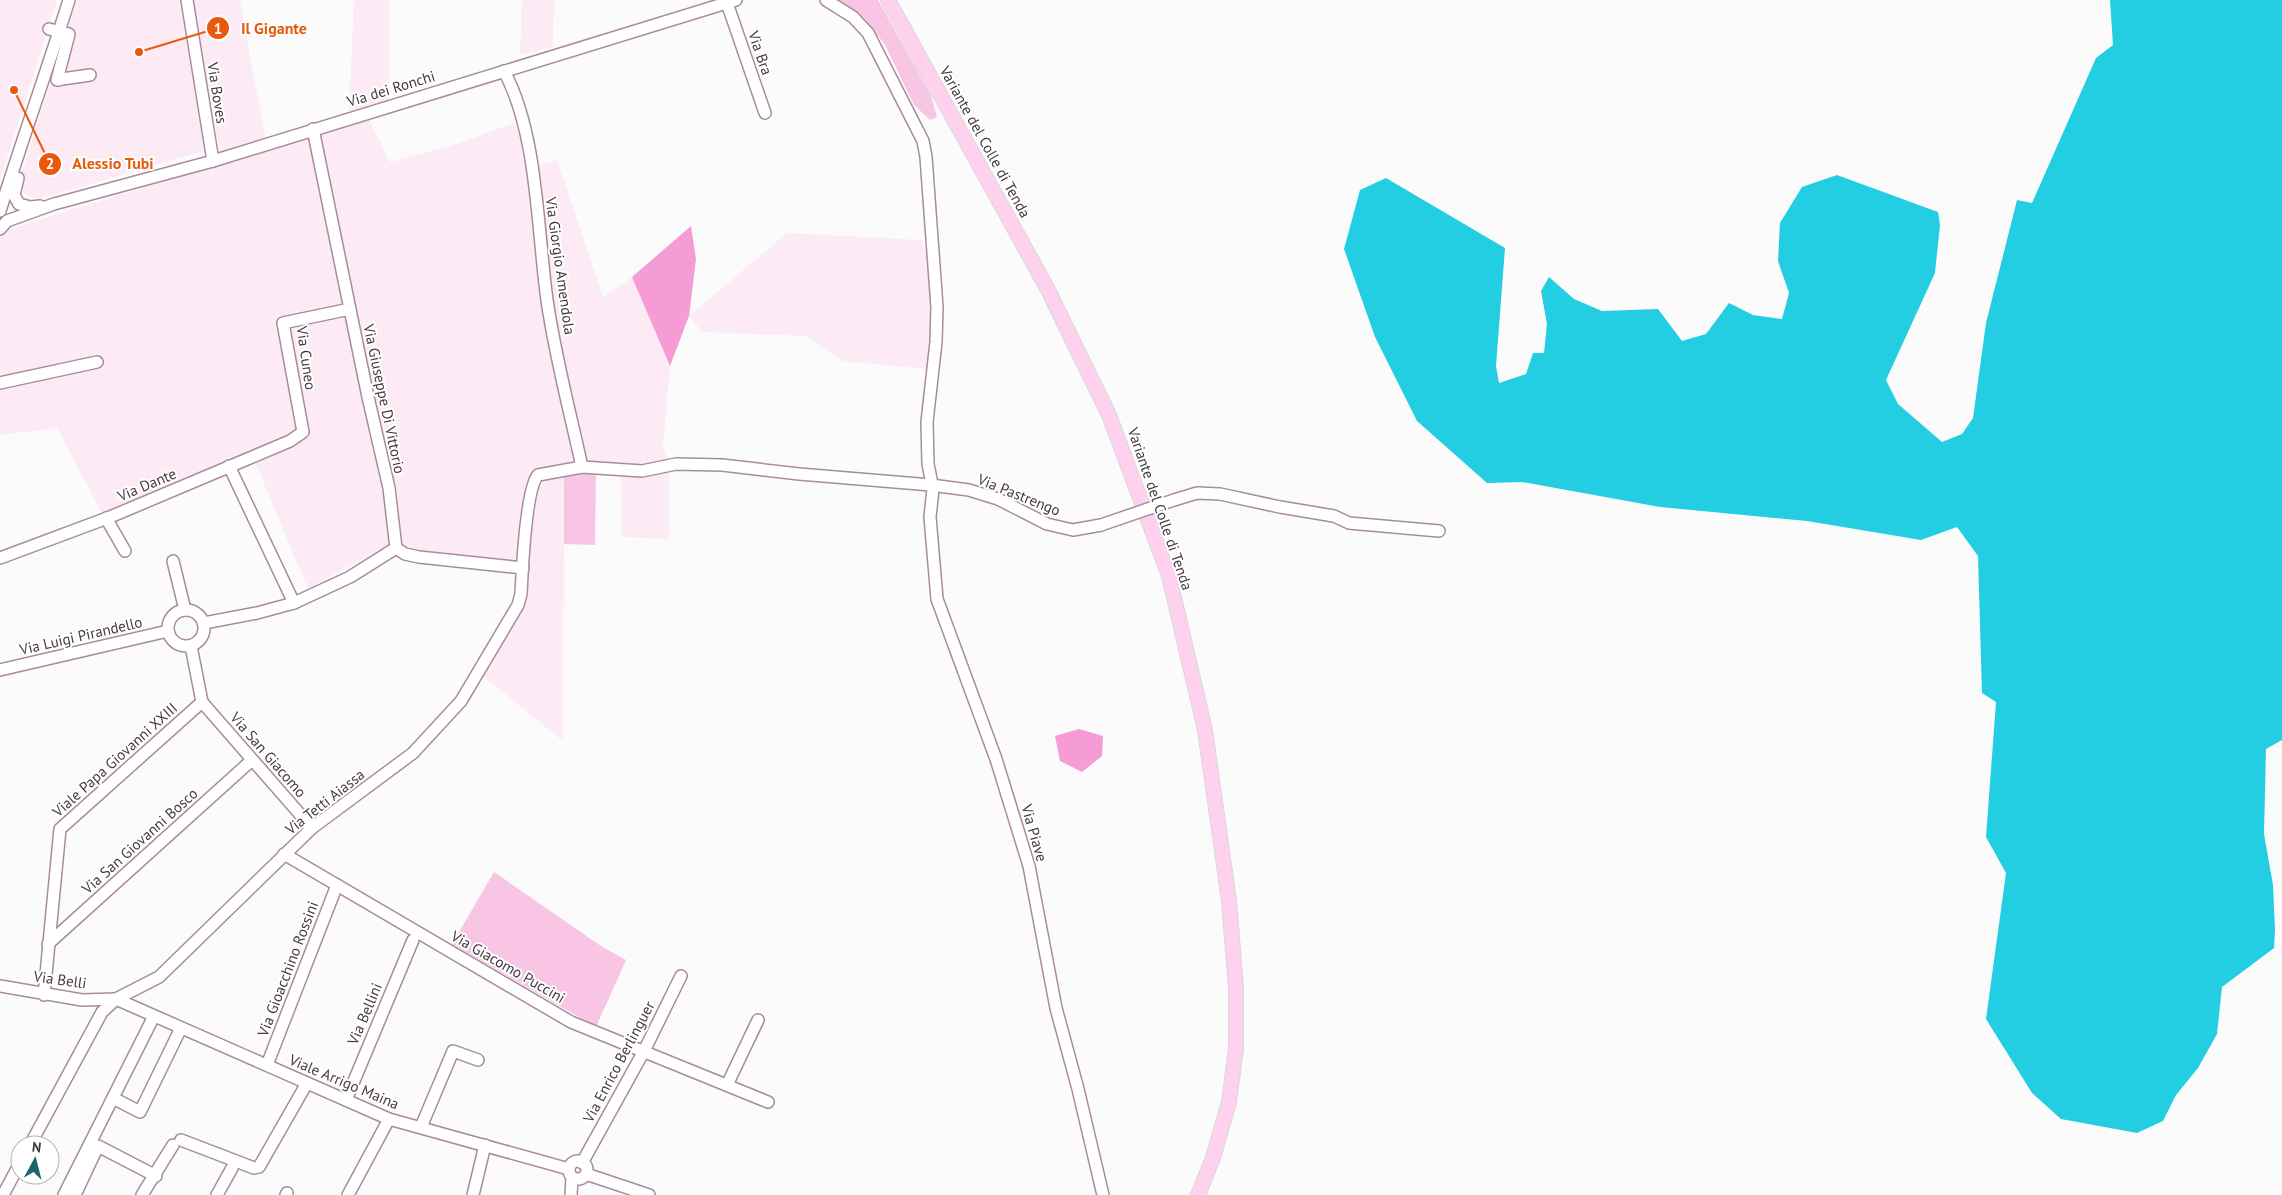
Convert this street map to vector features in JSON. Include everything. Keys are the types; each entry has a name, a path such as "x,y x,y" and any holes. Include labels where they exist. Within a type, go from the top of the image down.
{"main road":[{"name":"Variante del Colle di Tenda","path":"888,0 1046,288 1109,415 1169,576 1204,730 1229,901 1236,988 1236,1048 1229,1102 1213,1158 1198,1195"}],"street":[{"path":"0,211 54,30 69,0"},
{"name":"Via Boves","path":"187,0 212,161"},
{"name":"Via Piave","path":"826,0 853,17 868,33 923,141 926,157 937,307 936,342 927,422 928,464 933,489 930,517 937,599 996,759 1029,866 1056,1008 1103,1195"},
{"name":"Via dei Ronchi","path":"0,229 7,221 54,204 212,161 732,1"},
{"name":"Via Bra","path":"732,1 765,113"},
{"path":"54,30 68,34 57,80 90,75"},
{"name":"Via Giorgio Amendola","path":"504,71 516,93 526,132 548,302 582,467"},
{"name":"Via Giuseppe Di Vittorio","path":"313,129 391,497 396,548"},
{"name":"Via dei Ronchi","path":"23,134 24,156 14,189 16,199 19,204 30,207 54,204"},
{"name":"Via Cuneo","path":"303,432 284,322 350,309"},
{"path":"0,383 97,362"},
{"name":"Via Dante","path":"0,558 106,518 290,441 303,432"},
{"name":"Via Pastrengo","path":"582,467 642,471 676,464 722,465 808,475 931,485 986,494 1047,524 1073,530 1101,525 1197,493 1220,494 1280,508 1334,516 1349,523 1438,531"},
{"path":"229,466 294,603"},
{"name":"Via Tetti Aiassa","path":"35,1135 102,1012 116,999 159,977 312,828 413,753 461,701 518,605 521,594 522,568 534,479 546,473 582,467"},
{"path":"106,518 125,551"},
{"path":"204,623 263,612 294,603 350,577 396,548 405,554 419,557 522,568"},
{"path":"173,561 185,610"},
{"path":"185,610 197,613 204,623 205,629 201,640 191,646 179,646 170,637 168,632 170,620 174,615 185,610"},
{"name":"Via Luigi Pirandello","path":"0,670 168,632"},
{"path":"191,646 202,702"},
{"name":"Via San Giacomo","path":"202,702 312,828"},
{"name":"Viale Papa Giovanni XXIII","path":"44,994 60,828 202,702"},
{"name":"Via San Giovanni Bosco","path":"48,944 252,760"},
{"name":"Via Giacomo Puccini","path":"284,854 571,1022 768,1102"},
{"name":"Via Gioacchino Rossini","path":"267,1065 337,885"},
{"name":"Via Bellini","path":"346,1100 413,940"},
{"name":"Via Enrico Berlinguer","path":"582,1162 644,1051 681,976"},
{"name":"Via Belli","path":"0,986 82,1000 116,999"},
{"name":"Viale Arrigo Maina","path":"116,999 389,1119 484,1145 570,1173"},
{"path":"64,1195 154,1016"},
{"path":"726,1085 758,1020"},
{"path":"113,1098 140,1112 181,1028"},
{"path":"421,1127 453,1051 478,1060"},
{"path":"142,1195 177,1142 254,1168 259,1167 307,1083"},
{"path":"348,1195 389,1119"},
{"path":"473,1195 484,1145"},
{"path":"75,1195 98,1146 155,1176"},
{"path":"570,1173 581,1179 586,1174 587,1169 582,1162 574,1162 570,1173 571,1195"},
{"path":"217,1195 232,1168"},
{"path":"586,1174 649,1195"},
{"path":"3,1195 10,1182"}],"shaded area":[{"path":"0,0 57,0 0,180"},
{"path":"77,0 180,0 204,151 39,199 26,195 19,181"},
{"path":"193,0 240,0 265,138 220,152"},
{"path":"354,0 389,0 389,101 349,112"},
{"path":"522,0 554,0 553,47 520,55"},
{"path":"836,0 878,0 931,95 937,117 930,120 914,105 885,45 866,20"},
{"path":"369,119 390,162 448,147 517,122 529,168 557,160 603,297 632,277 670,366 663,448 669,463 669,539 622,537 621,475 596,472 564,474 563,741 482,675 522,610 525,570 378,550 308,589 255,462 102,513 57,428 0,435 0,233"},
{"path":"691,226 696,259 689,316 670,366 632,277"},
{"path":"787,233 921,240 931,264 935,324 927,369 843,361 806,336 702,332 689,316"},
{"path":"596,472 595,545 564,544 564,474"},
{"path":"1079,729 1103,736 1102,756 1082,772 1060,761 1055,736"},
{"path":"494,872 601,946 626,960 596,1027 452,944"}],"water":[{"path":"2110,0 2282,0 2282,740 2266,749 2264,834 2273,885 2274,948 2222,987 2217,1034 2198,1068 2176,1095 2163,1121 2137,1133 2061,1119 2032,1093 1986,1019 2006,873 1986,837 1996,702 1982,693 1978,556 1957,527 1921,540 1807,521 1660,507 1522,482 1487,483 1417,421 1375,337 1344,249 1360,190 1386,178 1505,248 1496,366 1499,383 1526,374 1533,353 1544,353 1547,324 1541,291 1549,277 1574,299 1602,311 1658,309 1682,341 1706,334 1729,303 1753,315 1782,319 1789,293 1778,261 1780,223 1802,187 1837,175 1938,212 1940,225 1935,273 1886,380 1898,404 1942,442 1962,434 1973,418 1986,323 2017,200 2032,203 2096,58 2113,45"}],"place":[{"name":"Il Gigante","path":"139,52"},
{"name":"Alessio Tubi","path":"14,90"}]}
